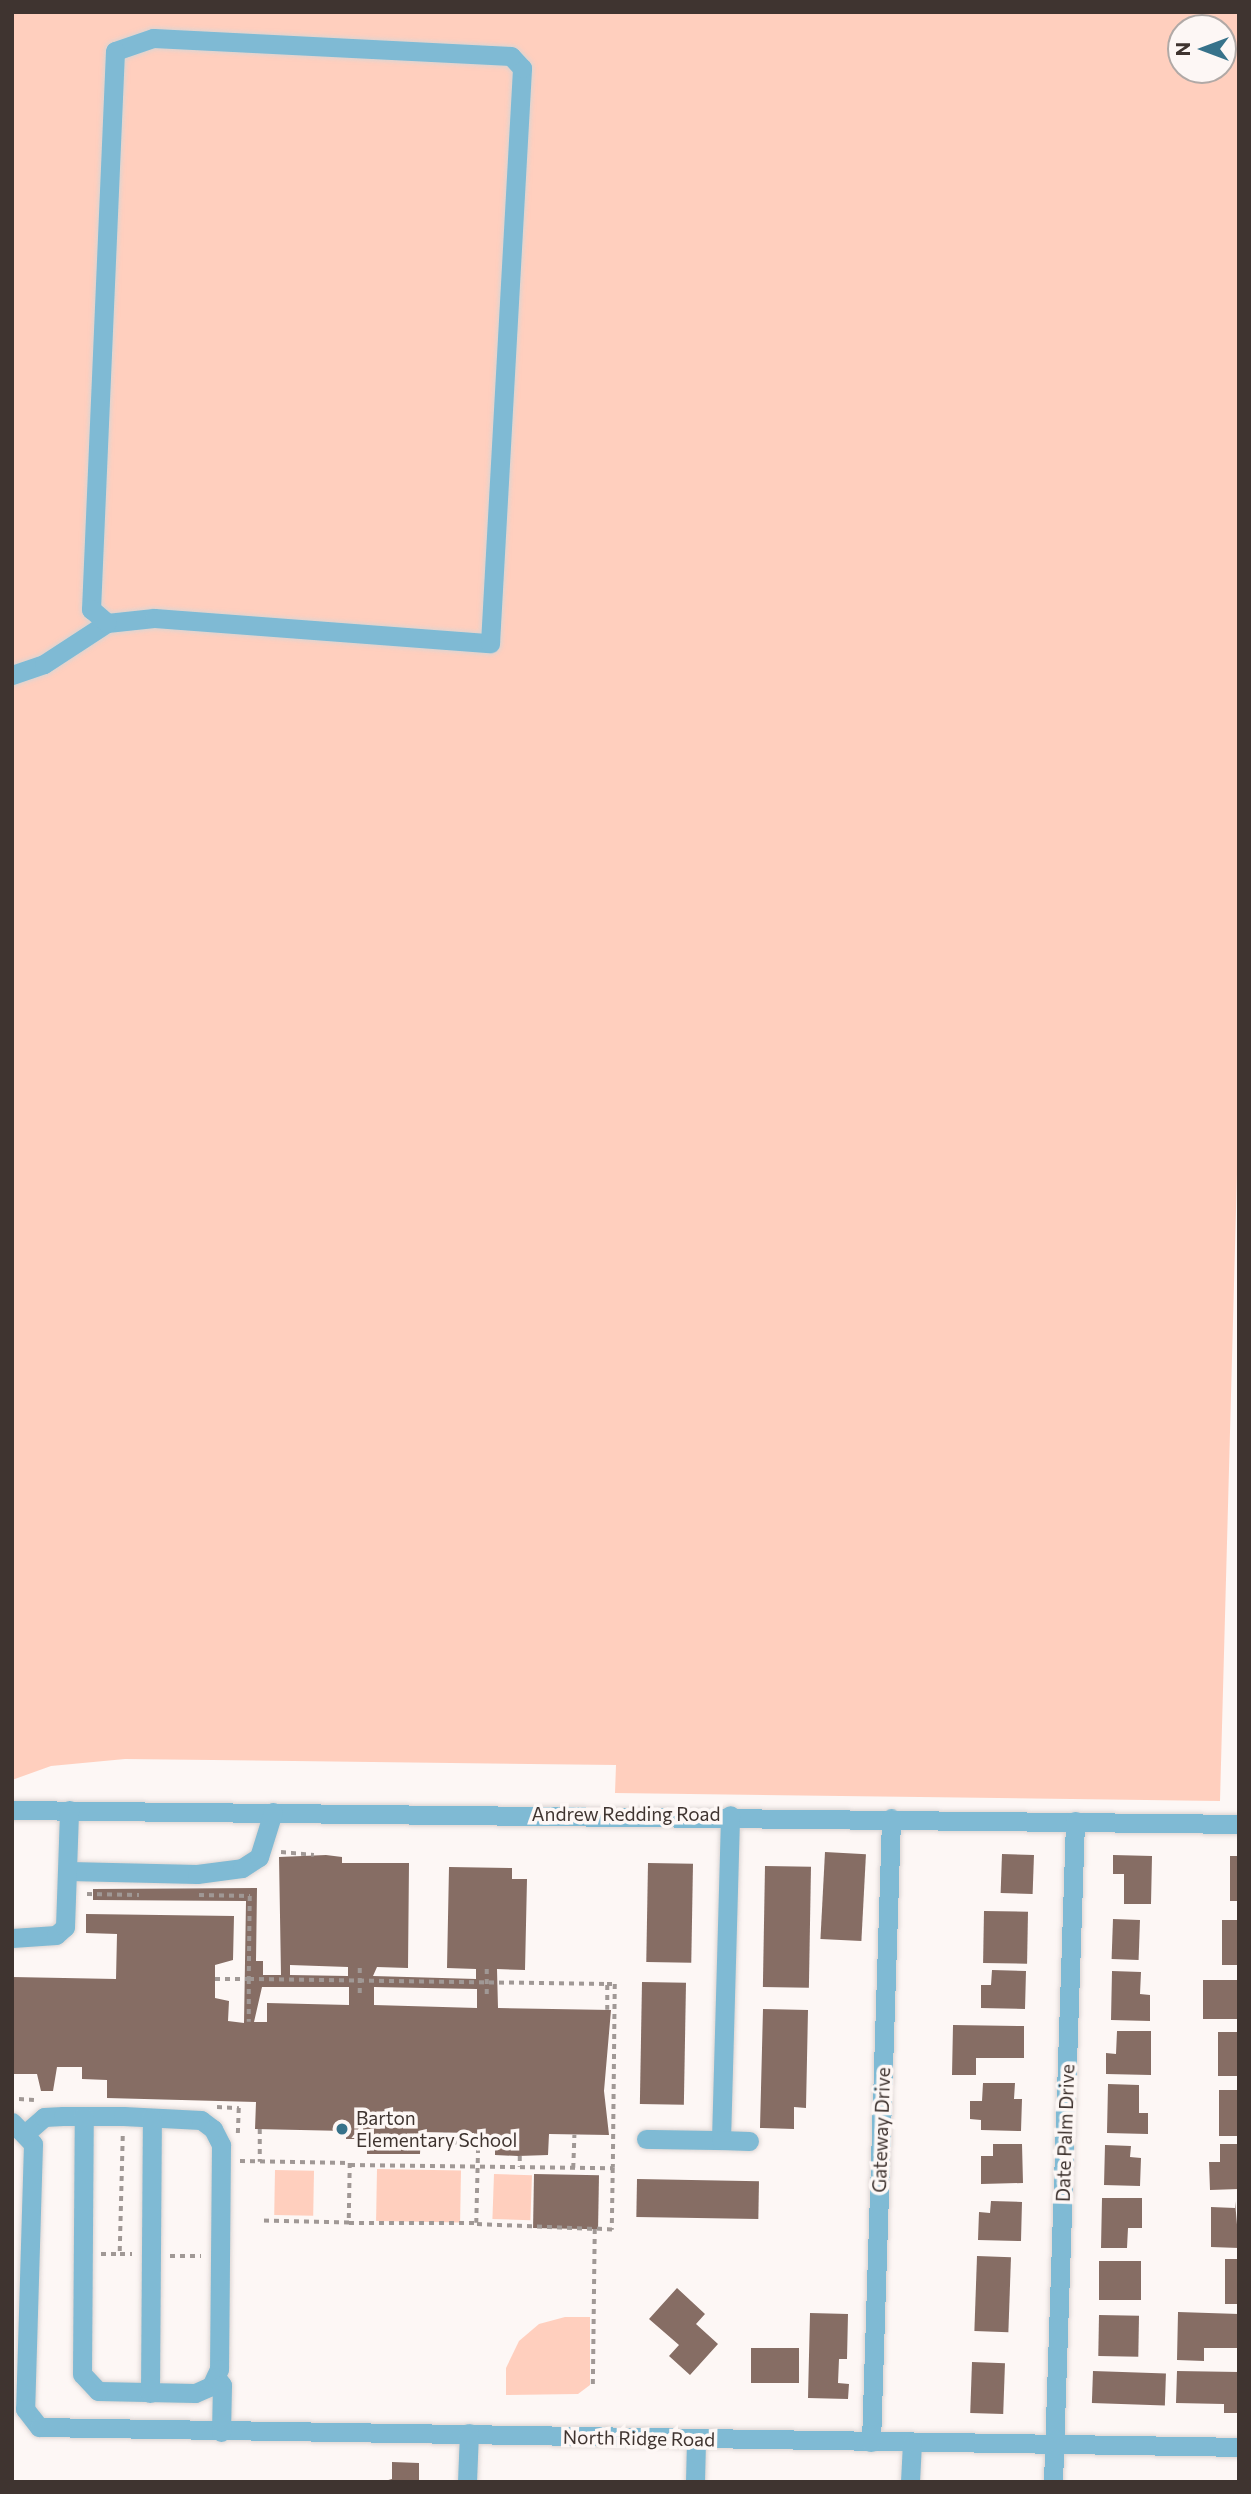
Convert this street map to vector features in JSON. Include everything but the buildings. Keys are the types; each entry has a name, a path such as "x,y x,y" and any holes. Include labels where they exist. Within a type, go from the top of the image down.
{"street":[{"path":"12,675 44,664 107,623 154,618 490,643 522,68 512,57 152,38 116,51 91,609 107,623"},
{"name":"Andrew Redding Road","path":"12,1810 730,1815 1239,1824"},
{"path":"12,1938 56,1935 65,1927 69,1810"},
{"path":"69,1871 222,1873 242,1868 261,1852 273,1812"},
{"path":"722,2140 730,1815"},
{"name":"Gateway Drive","path":"871,2442 891,1818"},
{"name":"Date Palm Drive","path":"1053,2482 1075,1821"},
{"path":"84,2116 82,2374 98,2391 150,2393 195,2393 216,2377"},
{"path":"20,2127 44,2117 201,2120 222,2144 216,2377 222,2385 221,2432"},
{"path":"150,2393 152,2118"},
{"name":"North Ridge Road","path":"20,2127 33,2144 25,2409 39,2427 1239,2447"},
{"path":"646,2139 749,2141"},
{"path":"467,2482 469,2433"},
{"path":"695,2482 696,2440"},
{"path":"910,2482 912,2442"}],"path":[{"path":"261,1852 314,1855"},
{"path":"87,1894 146,1895"},
{"path":"185,1895 250,1896 249,2022"},
{"path":"360,1968 360,1996"},
{"path":"487,1969 487,1998"},
{"path":"215,1979 615,1984 612,2230 476,2223 262,2221"},
{"path":"607,1984 607,2010"},
{"path":"239,2102 239,2108"},
{"path":"260,2129 260,2162"},
{"path":"445,2133 445,2143 478,2142 476,2223"},
{"path":"573,2168 574,2135"},
{"path":"123,2136 120,2254 141,2255"},
{"path":"520,2156 520,2167"},
{"path":"238,2161 613,2168"},
{"path":"349,2223 350,2165"},
{"path":"593,2385 595,2229"},
{"path":"165,2256 206,2256"}],"shaded area":[{"path":"12,12 1239,12 1239,1100 1220,1801 615,1793 616,1765 125,1759 51,1766 12,1780"},
{"path":"377,2169 461,2170 460,2222 376,2221"},
{"path":"275,2170 314,2171 313,2216 274,2215"},
{"path":"494,2174 532,2175 530,2220 492,2219"},
{"path":"565,2317 590,2317 590,2385 578,2394 506,2395 506,2368 519,2341 539,2324"}],"place":[{"name":"Barton Elementary School","path":"342,2129"}]}
